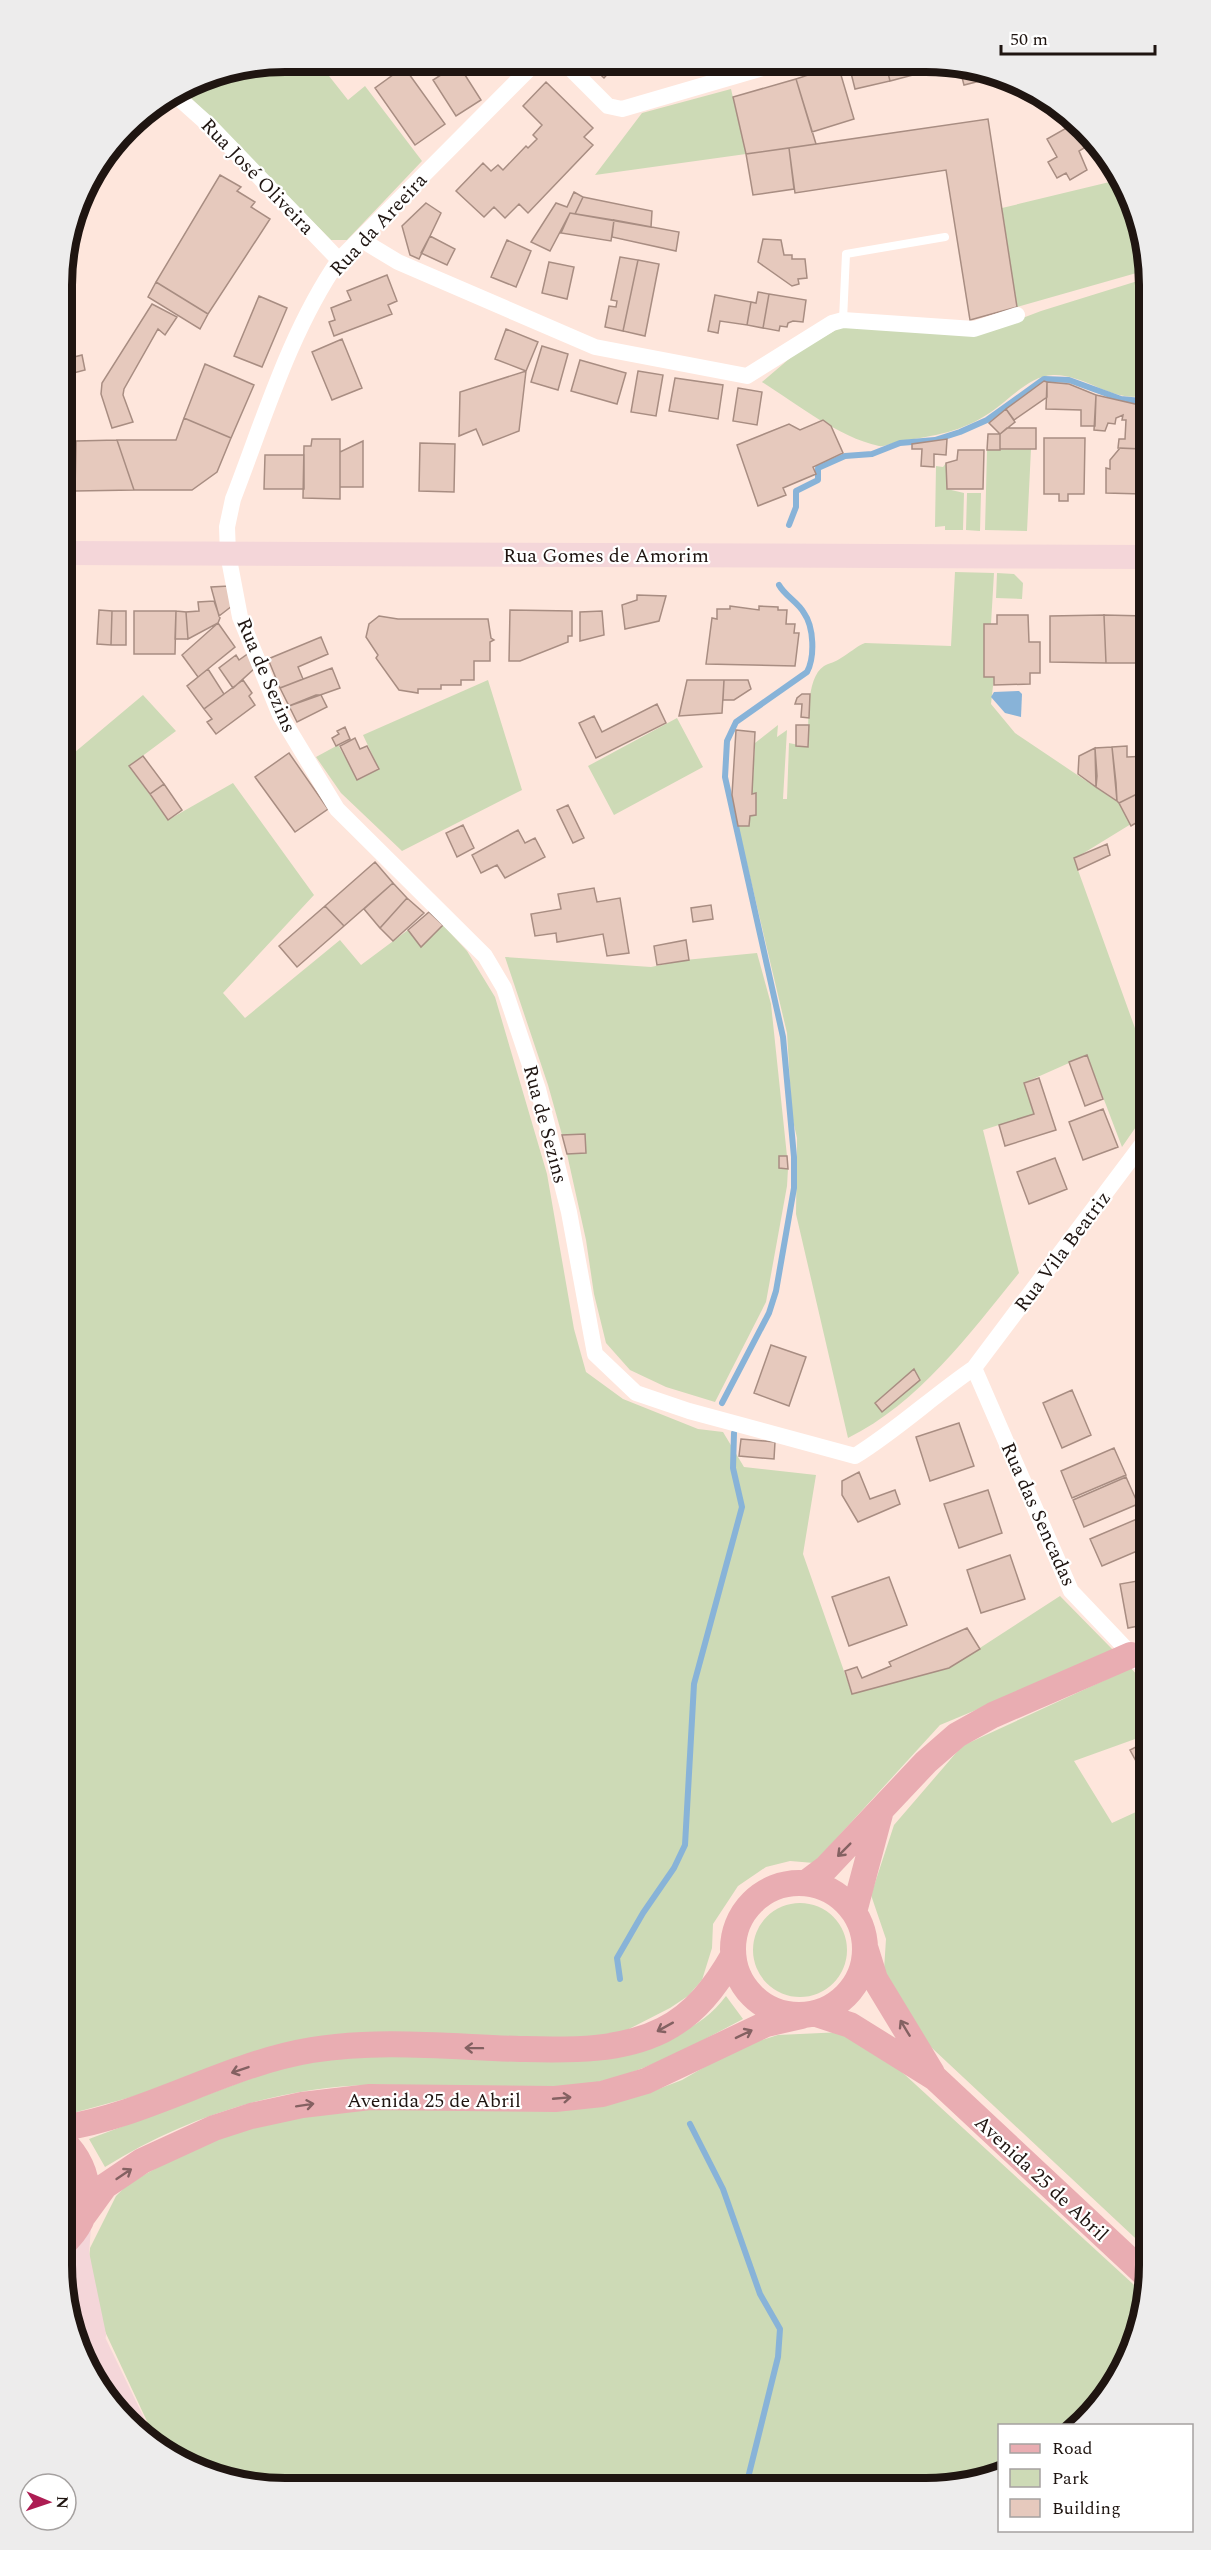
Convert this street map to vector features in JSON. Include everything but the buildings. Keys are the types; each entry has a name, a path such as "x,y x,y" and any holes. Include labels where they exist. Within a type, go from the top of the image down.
{"main road":[{"name":"Rua Gomes de Amorim","path":"72,553 1139,557"},
{"path":"806,1883 826,1868 926,1762 957,1735 993,1715 1139,1652"},
{"path":"854,1912 880,1813"},
{"name":"Avenida 25 de Abril","path":"935,2078 875,1979 865,1948 862,1929 854,1912 841,1898 824,1888 806,1883 784,1884 764,1893 748,1907 739,1922 734,1939 733,1956 738,1975 748,1992 764,2005 782,2013 808,2015 850,2025 935,2078 1139,2269"},
{"name":"Avenida 25 de Abril","path":"72,2232 105,2187 142,2162 214,2128 251,2116 302,2105 370,2097 555,2099 602,2094 646,2081 766,2024 832,2007 846,1996 856,1982 863,1966 865,1948"},
{"name":"Avenida 25 de Abril","path":"72,2126 99,2120 266,2061 312,2050 361,2045 587,2049 627,2043 663,2030 695,2008 717,1984 733,1956"},
{"path":"72,2151 85,2174 88,2195 81,2221 77,2253 95,2344"},
{"path":"79,2321 95,2344 124,2404"}],"street":[{"name":"Rua da Areeira","path":"228,554 227,527 233,499 303,321 339,260 526,72"},
{"path":"574,72 608,106 622,109 746,72"},
{"name":"Rua José Oliveira","path":"181,100 211,127 339,260"},
{"path":"360,239 398,262 595,347 736,374 747,375 832,323 843,320 974,329 1017,315"},
{"name":"Rua de Sezins","path":"228,554 240,617 280,715 337,809 485,956 504,988 538,1089 569,1212 595,1354 636,1393 689,1411 855,1456 974,1368"},
{"name":"Rua Vila Beatriz","path":"974,1368 1139,1148"},
{"name":"Rua das Sencadas","path":"974,1368 1071,1591 1139,1651"}],"lane":[{"path":"843,320 846,254 945,237"}],"green space":[{"path":"271,72 326,72 348,100 365,86 422,161 347,240 331,240 188,96 230,79"},
{"path":"731,89 746,154 595,175 642,113"},
{"path":"1111,182 1123,204 1132,230 1139,272 1017,307 1002,208"},
{"path":"1139,281 1139,396 1113,393 1065,376 1044,376 1020,389 980,419 958,429 879,446 833,428 762,382 796,353 841,327 1002,326 1041,311"},
{"path":"1031,449 1027,531 985,530 987,450"},
{"path":"946,463 947,489 964,493 963,530 945,530 945,526 935,527 936,466 943,467"},
{"path":"967,493 981,493 980,531 966,530"},
{"path":"955,572 994,573 991,624 984,624 984,677 994,677 991,704 1015,733 1119,803 1131,824 1074,859 1139,1039 1139,1122 1122,1147 1087,1055 1024,1083 1034,1114 983,1130 1019,1273 942,1365 898,1406 848,1438 796,1214 797,1138 792,1116 787,1033 738,826 749,826 750,816 756,815 756,794 752,794 755,743 778,725 777,737 787,730 783,799 787,799 789,743 808,747 811,691 818,672 824,666 865,643 951,646"},
{"path":"997,573 1014,574 1023,583 1022,599 996,598"},
{"path":"488,680 522,790 402,851 341,793 316,757 338,745 358,780 379,769 363,735"},
{"path":"143,695 176,731 129,766 168,820 233,783 314,895 223,993 245,1018 340,940 361,965 408,930 421,947 443,925 467,951 495,997 547,1174 574,1329 586,1372 623,1399 698,1429 723,1432 744,1467 816,1475 803,1554 852,1694 949,1668 1060,1596 1115,1652 940,1725 814,1863 790,1861 766,1867 738,1886 713,1924 712,1948 702,1980 688,1996 670,2008 625,2031 584,2039 362,2034 72,2113 72,755"},
{"path":"677,718 703,767 614,815 588,766"},
{"path":"757,953 771,1004 787,1156 779,1156 779,1168 788,1169 787,1186 766,1302 715,1402 666,1387 630,1370 606,1343 594,1294 586,1240 567,1154 585,1152 585,1134 562,1135 548,1085 505,957 651,967 685,960"},
{"path":"1131,1668 1139,1677 1139,1738 1074,1761 1112,1823 1139,1811 1139,2242 917,2034 884,1970 886,1939 871,1895 894,1825 962,1746"},
{"path":"800,1903 818,1907 833,1917 843,1932 847,1950 843,1968 833,1983 818,1993 800,1997 782,1993 767,1983 757,1968 753,1950 757,1932 767,1917 782,1907"},
{"path":"726,1996 743,2019 654,2064 598,2082 542,2089 371,2085 301,2092 232,2108 199,2120 135,2149 105,2167 89,2139 268,2072 313,2061 360,2056 667,2041 692,2027 720,2004"},
{"path":"843,2032 879,2051 1138,2288 1132,2320 1117,2359 1095,2395 1067,2424 998,2424 998,2465 981,2471 940,2478 271,2478 230,2471 204,2462 151,2431 102,2325 88,2270 90,2248 116,2196 128,2184 183,2153 257,2124 305,2113 648,2093 682,2080 739,2047 778,2035"}],"water":[{"path":"1019,691 1022,694 1021,717 1005,713 991,697 994,692"}],"waterway":[{"path":"789,525 796,507 796,491 818,480 818,468 845,456 872,454 900,443 935,440 960,432 987,420 1044,379 1069,380 1121,399 1139,401"},
{"path":"722,1403 769,1313 776,1291 794,1188 794,1157 783,1037 725,777 727,741 736,722 807,672 810,666 812,642 810,626 801,609 779,585"},
{"path":"620,1979 617,1958 643,1913 674,1868 685,1845 694,1684 742,1507 733,1468 734,1433"},
{"path":"690,2124 723,2189 760,2294 780,2329 778,2357 748,2478"}]}
